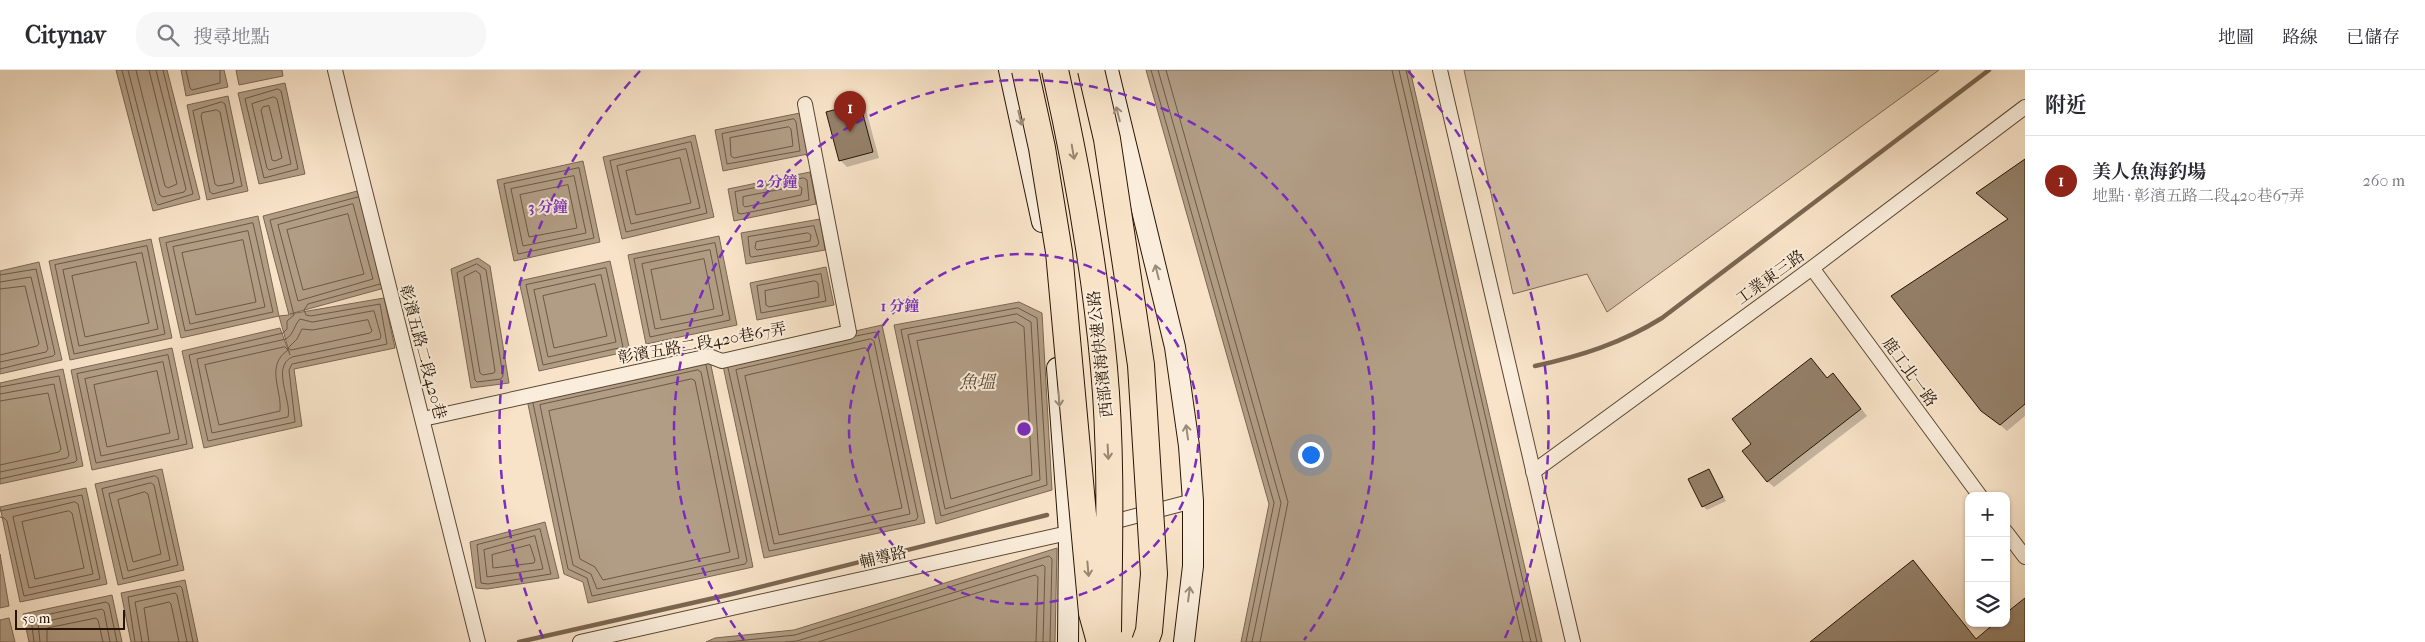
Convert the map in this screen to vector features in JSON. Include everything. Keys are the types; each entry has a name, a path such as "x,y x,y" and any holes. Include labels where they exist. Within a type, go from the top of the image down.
{"highway":[{"path":"1025,70 1042,148 1059,252 1092,613 1100,642"},
{"name":"西部濱海快速公路","path":"1055,70 1073,147 1104,368 1109,474 1108,642"},
{"name":"西部濱海快速公路","path":"1080,70 1097,144 1128,365 1136,571 1135,642"},
{"path":"1091,70 1107,139 1141,365 1154,574 1149,631 1145,642"}],"street":[{"name":"彰濱五路二段420巷","path":"336,70 388,288 423,418 478,642"},
{"path":"1009,70 1048,253 1069,533 1068,642"},
{"path":"1108,70 1175,347 1193,501 1193,566 1184,642"},
{"path":"1440,70 1573,642"},
{"name":"彰濱五路二段420巷67弄","path":"423,418 709,356 722,361 849,332 805,104"},
{"name":"工業東三路","path":"1533,472 1812,268 2025,107"},
{"name":"鹿工北一路","path":"1812,268 1977,492"},
{"name":"輔導路","path":"580,642 1069,533 1193,501"},
{"path":"2010,537 2025,557"}],"shaded area":[{"path":"1464,70 1939,70 1607,312 1587,274 1513,294"}],"water":[{"path":"116,70 167,70 200,199 153,211"},
{"path":"181,70 224,70 228,87 186,96"},
{"path":"236,70 282,70 283,76 239,85"},
{"path":"1146,70 1410,70 1542,642 1241,642 1269,504"},
{"path":"285,83 305,174 259,184 238,93"},
{"path":"228,96 248,191 207,200 187,105"},
{"path":"800,113 808,154 723,171 715,130"},
{"path":"695,135 714,217 622,239 603,157"},
{"path":"583,161 600,242 514,261 497,180"},
{"path":"810,172 816,204 734,221 728,189"},
{"path":"361,190 388,287 290,314 384,298 395,348 294,369 302,426 204,448 182,351 280,328 290,355 279,316 289,315 263,216"},
{"path":"258,216 279,316 181,338 159,238"},
{"path":"820,219 825,250 746,264 741,233"},
{"path":"719,236 737,325 646,344 628,255"},
{"path":"151,239 172,338 70,360 49,261"},
{"path":"478,258 490,266 509,383 471,388 451,269"},
{"path":"610,261 630,351 539,371 519,281"},
{"path":"39,262 62,360 0,374 0,271"},
{"path":"826,267 834,305 757,320 750,283"},
{"name":"魚塭","path":"1019,302 1042,313 1052,490 936,524 894,325"},
{"path":"882,325 925,523 764,558 722,361"},
{"path":"172,348 193,448 92,470 71,370"},
{"path":"709,356 753,567 588,603 583,582 564,574 526,395"},
{"path":"63,369 83,466 0,484 0,383"},
{"path":"162,469 184,570 118,585 95,484"},
{"path":"86,488 107,584 20,602 0,507"},
{"path":"545,522 559,578 487,589 476,588 470,542"},
{"path":"1057,548 1055,642 706,642 715,638 794,630"},
{"path":"0,554 9,606 0,608"},
{"path":"185,580 198,642 131,642 121,593"},
{"path":"112,595 122,642 29,642 23,614"},
{"path":"9,618 15,642 0,642 0,620"}],"building":[{"path":"860,103 873,152 839,161 826,112"},
{"path":"2025,159 2025,404 2000,425 1981,411 1891,296 2008,219 1976,193"},
{"path":"1811,358 1827,378 1833,373 1861,409 1767,482 1742,451 1751,444 1732,419"},
{"path":"1709,469 1723,497 1702,507 1688,479"},
{"path":"1913,560 1976,639 1990,627 2010,627 2010,610 2025,598 2025,642 1810,642"}],"waterway":[{"path":"1535,366 1601,348 1632,335 1662,318 1989,70"},
{"path":"519,642 732,594 1047,515"}],"place":[{"name":"美人魚海釣場","path":"850,132"}]}
